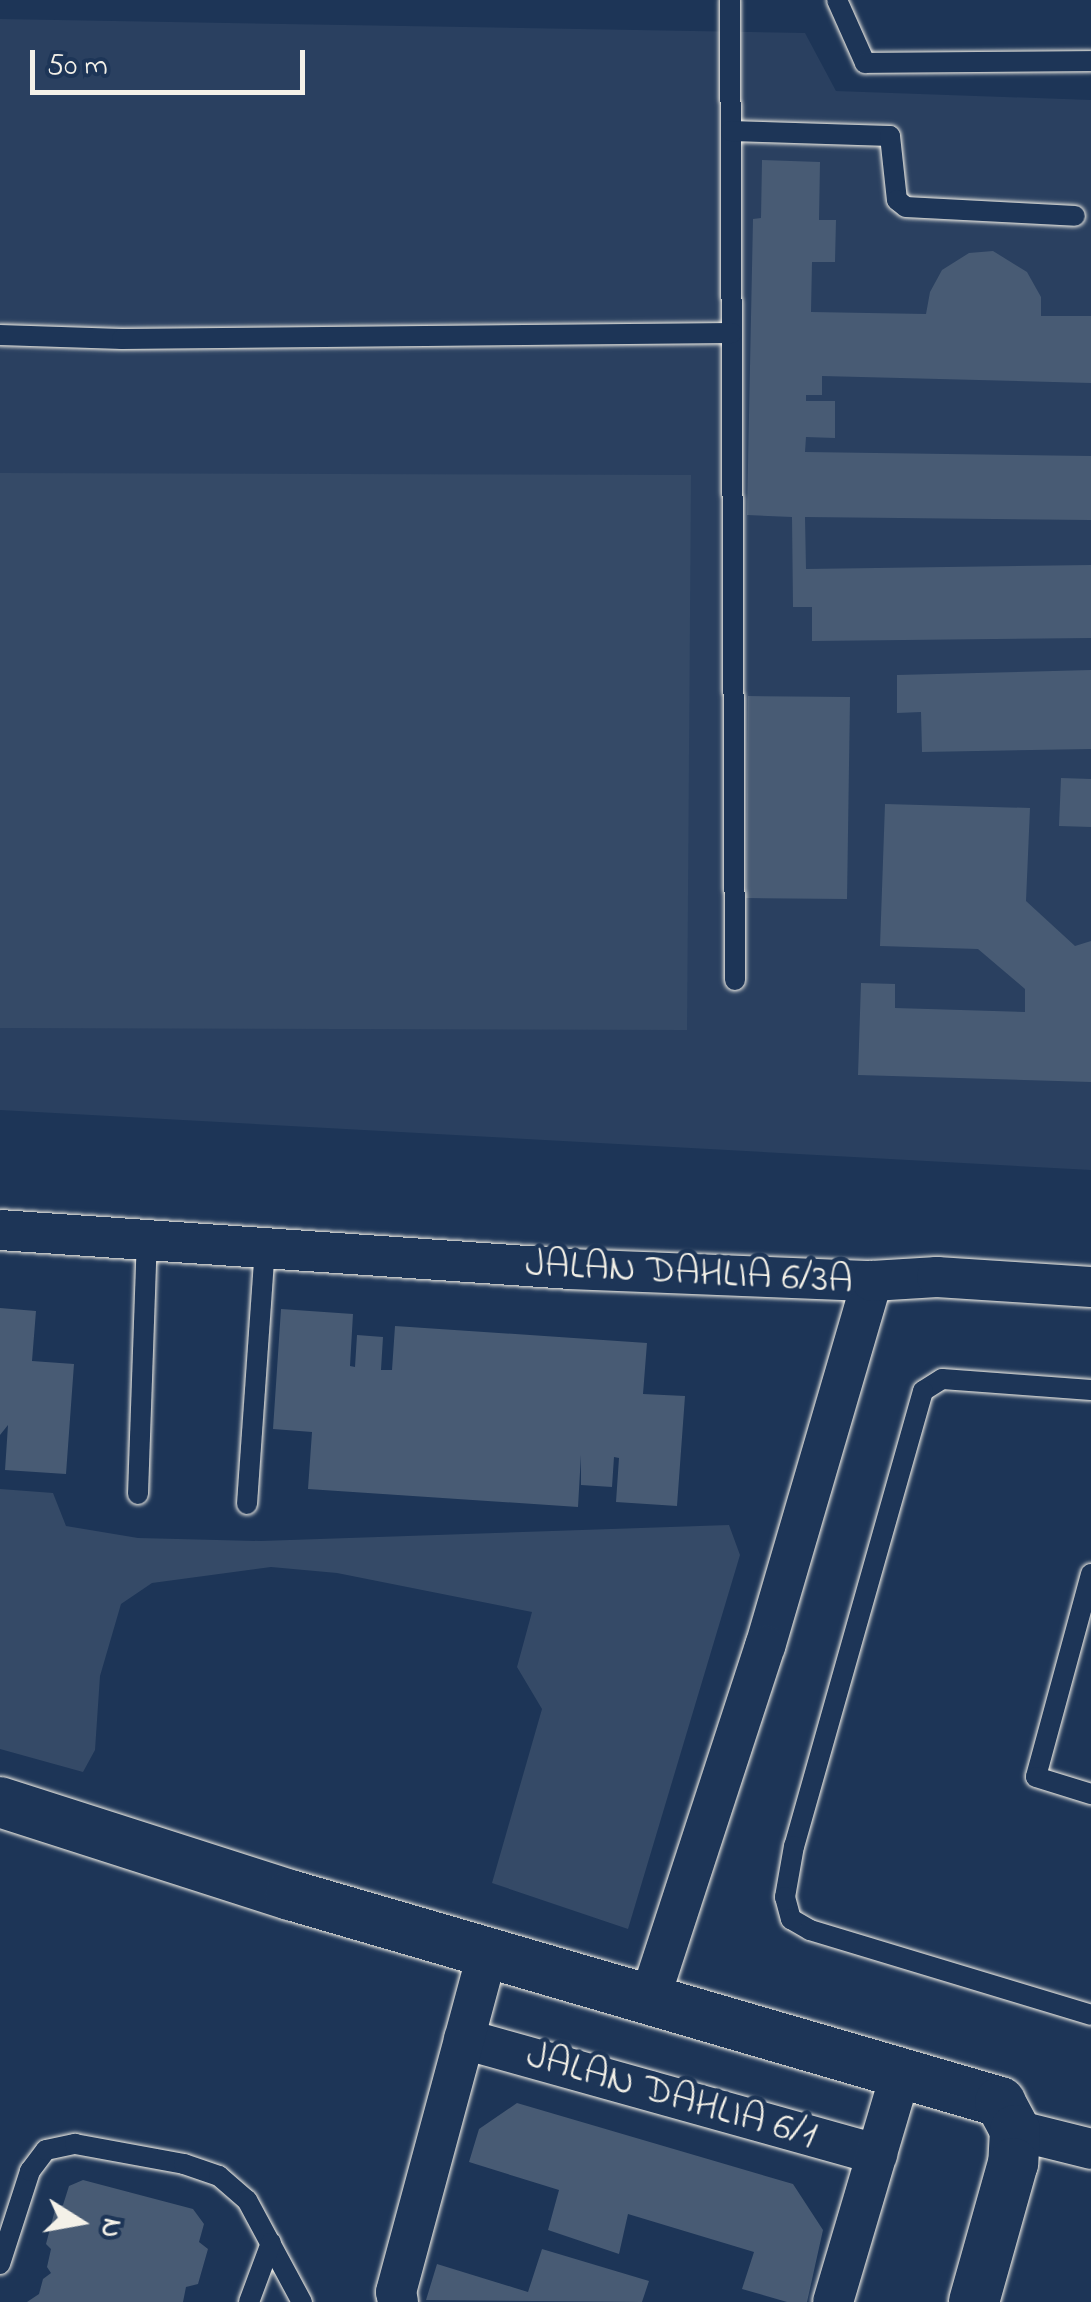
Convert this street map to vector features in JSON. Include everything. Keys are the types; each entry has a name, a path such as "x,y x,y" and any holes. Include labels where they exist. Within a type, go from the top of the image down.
{"street":[{"name":"JALAN DAHLIA 6/3A","path":"0,1230 570,1270 872,1281 764,1646 650,1997"},
{"path":"872,1281 937,1278 1091,1287"},
{"path":"0,1802 488,1952 1000,2102 1015,2130 1013,2164 974,2302"},
{"path":"398,2302 396,2292 488,1952"},
{"name":"JALAN DAHLIA 6/1","path":"464,2039 877,2154"},
{"path":"833,2302 901,2073"},
{"path":"1015,2130 1091,2149"}],"lane":[{"path":"730,0 735,980"},
{"path":"836,0 865,63 1091,61"},
{"path":"731,132 890,136 896,200 906,207 1075,216"},
{"path":"0,335 122,339 732,333"},
{"path":"138,1494 147,1239"},
{"path":"247,1504 265,1246"},
{"path":"1091,1390 942,1379 922,1391 794,1846 784,1897 791,1918 810,1930 1091,2015"},
{"path":"1091,1574 1036,1776 1091,1794"},
{"path":"0,2264 30,2171 46,2150 75,2144 184,2164 219,2176 247,2200 302,2302"},
{"path":"249,2302 271,2243"}],"shaded area":[{"path":"0,19 805,33 836,91 1091,100 1091,1170 0,1110"},
{"path":"0,473 691,475 687,1030 0,1028"},
{"path":"0,1489 53,1493 66,1526 138,1538 261,1541 729,1525 740,1555 628,1929 492,1883 542,1709 517,1667 532,1612 337,1573 271,1567 152,1583 121,1604 100,1676 95,1750 83,1772 0,1749"}],"building":[{"path":"762,160 820,162 819,220 836,220 835,262 812,262 811,312 926,314 930,292 942,270 969,253 993,251 1027,272 1041,297 1041,316 1091,316 1091,383 822,376 822,395 806,395 806,401 835,401 835,438 806,437 805,452 1091,456 1091,520 805,517 806,569 1091,565 1091,638 812,641 812,607 793,607 792,517 747,515 753,219 761,218"},
{"path":"1091,670 1091,749 922,752 921,712 897,713 897,675"},
{"path":"748,696 850,697 847,899 746,898"},
{"path":"1061,778 1091,779 1091,827 1059,826"},
{"path":"885,804 1030,808 1026,901 1075,946 1091,941 1091,1082 858,1075 861,983 895,984 895,1008 1025,1012 1025,989 978,949 880,946"},
{"path":"0,1308 36,1311 32,1361 74,1364 66,1474 5,1470 8,1425 0,1435"},
{"path":"281,1309 353,1314 350,1366 355,1367 357,1335 383,1337 381,1370 392,1370 395,1326 647,1343 643,1394 685,1396 677,1506 616,1502 619,1458 614,1457 612,1487 581,1485 581,1455 578,1507 308,1489 312,1432 273,1429"},
{"path":"517,2103 793,2184 823,2230 807,2302 787,2302 742,2289 754,2252 628,2214 619,2254 548,2230 559,2190 469,2162 479,2129"},
{"path":"83,2180 193,2209 204,2224 199,2242 208,2249 198,2284 186,2287 183,2302 27,2302 39,2294 43,2279 51,2273 47,2267 51,2249 46,2244 56,2206 63,2205 69,2186"},
{"path":"542,2249 649,2281 642,2302 426,2300 437,2264 528,2292"}]}
